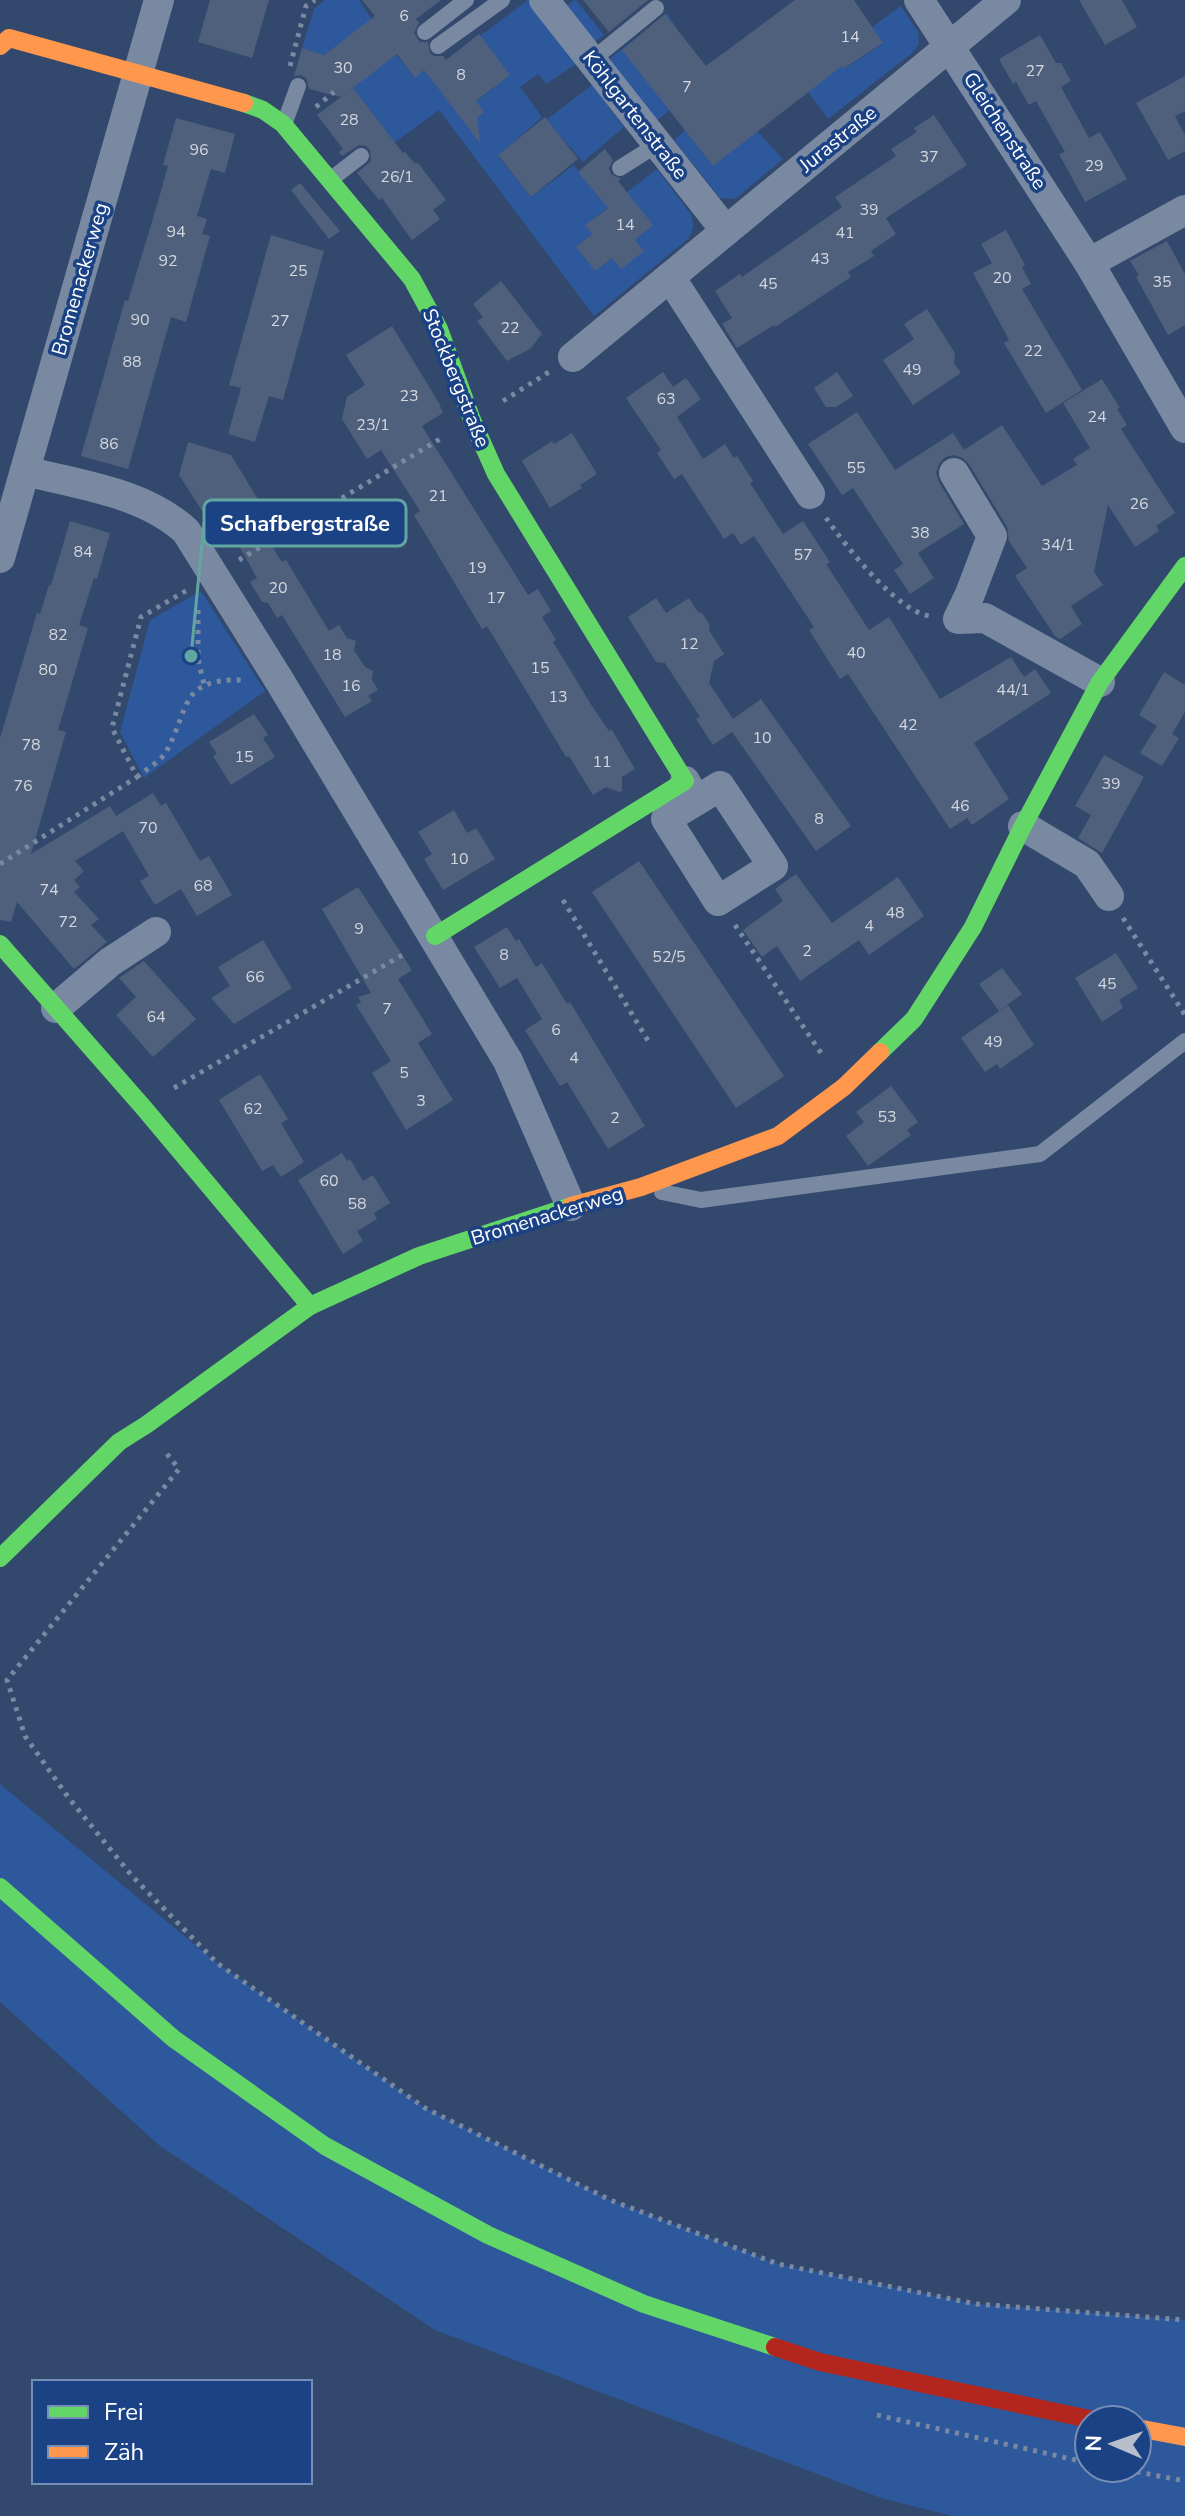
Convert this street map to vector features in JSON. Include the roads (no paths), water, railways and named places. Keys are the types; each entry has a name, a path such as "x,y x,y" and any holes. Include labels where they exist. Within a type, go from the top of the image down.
{"street":[{"name":"Bromenackerweg","path":"0,558 159,0"},
{"name":"Köhlgartenstraße","path":"544,0 726,231"},
{"name":"Gleichenstraße","path":"919,0 1089,263 1185,428"},
{"name":"Jurastraße","path":"573,357 1006,0"},
{"name":"Stockbergstraße","path":"0,46 9,38 241,102 263,110 279,121 412,279 439,329 472,420 496,474 690,791"},
{"path":"1089,263 1185,210"},
{"path":"670,277 810,494"},
{"path":"25,471 137,500 158,510 186,531 207,579 279,680 508,1061 571,1206"},
{"path":"954,473 992,536 958,619 985,618 1100,682"},
{"name":"Bromenackerweg","path":"0,1558 119,1442 310,1306 419,1256 571,1206 641,1187 778,1136 844,1087 914,1019 973,927 1100,682 1185,566"},
{"path":"435,936 544,868 690,791 720,786 773,866 718,901 666,819 690,791"},
{"path":"1023,826 1087,864 1109,896"},
{"path":"56,1008 110,962 156,932"},
{"path":"0,944 143,1107 310,1306"},
{"path":"0,1887 174,2039 211,2066 325,2146 488,2235 644,2304 820,2362 1073,2416"},
{"path":"1153,2431 1185,2437"}],"lane":[{"path":"425,32 466,0"},
{"path":"438,46 502,0"},
{"path":"592,60 656,8"},
{"path":"279,121 289,116 298,86"},
{"path":"620,168 658,144"},
{"path":"329,181 361,156"},
{"path":"641,1187 701,1200 1040,1154 1185,1041"}],"place":[{"name":"Schafbergstraße","path":"191,656"}]}
